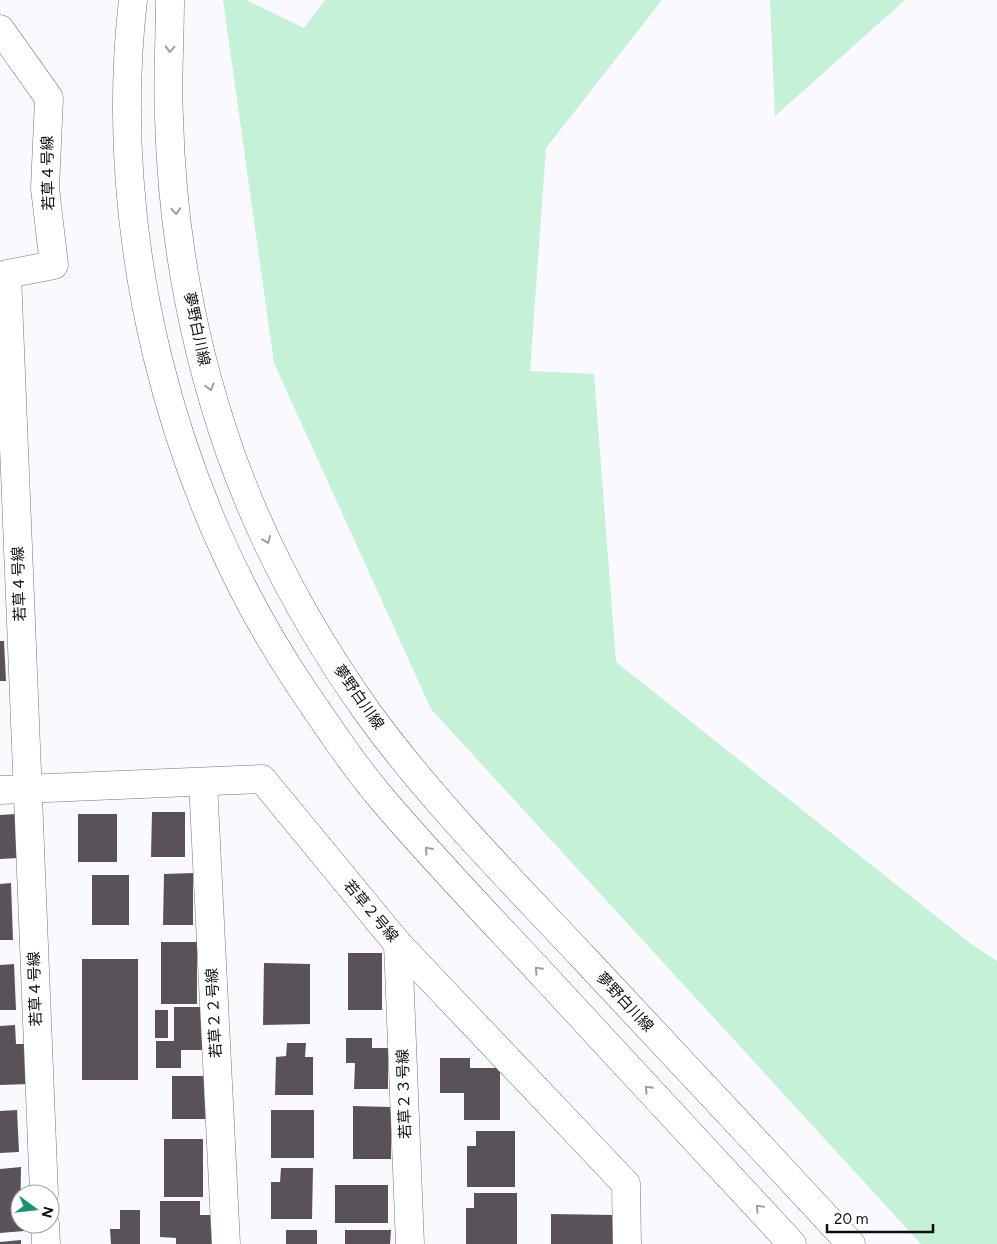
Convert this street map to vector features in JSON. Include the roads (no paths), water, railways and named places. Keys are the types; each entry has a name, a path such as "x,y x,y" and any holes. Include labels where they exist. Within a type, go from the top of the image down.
{"street":[{"path":"133,0 127,65 129,168 135,232 149,321 184,445 212,521 249,600 299,684 381,798 792,1244"},
{"name":"夢野白川線","path":"170,0 169,119 177,225 195,330 231,454 272,552 310,624 368,712 416,774 486,853 851,1244"},
{"name":"若草４号線","path":"0,28 49,98 45,188 54,265 4,274 44,1184"},
{"name":"若草２号線","path":"0,790 262,779 398,944 626,1184 627,1244"},
{"name":"若草２２号線","path":"203,782 226,1244"},
{"name":"若草２３号線","path":"398,944 410,1244"}]}
